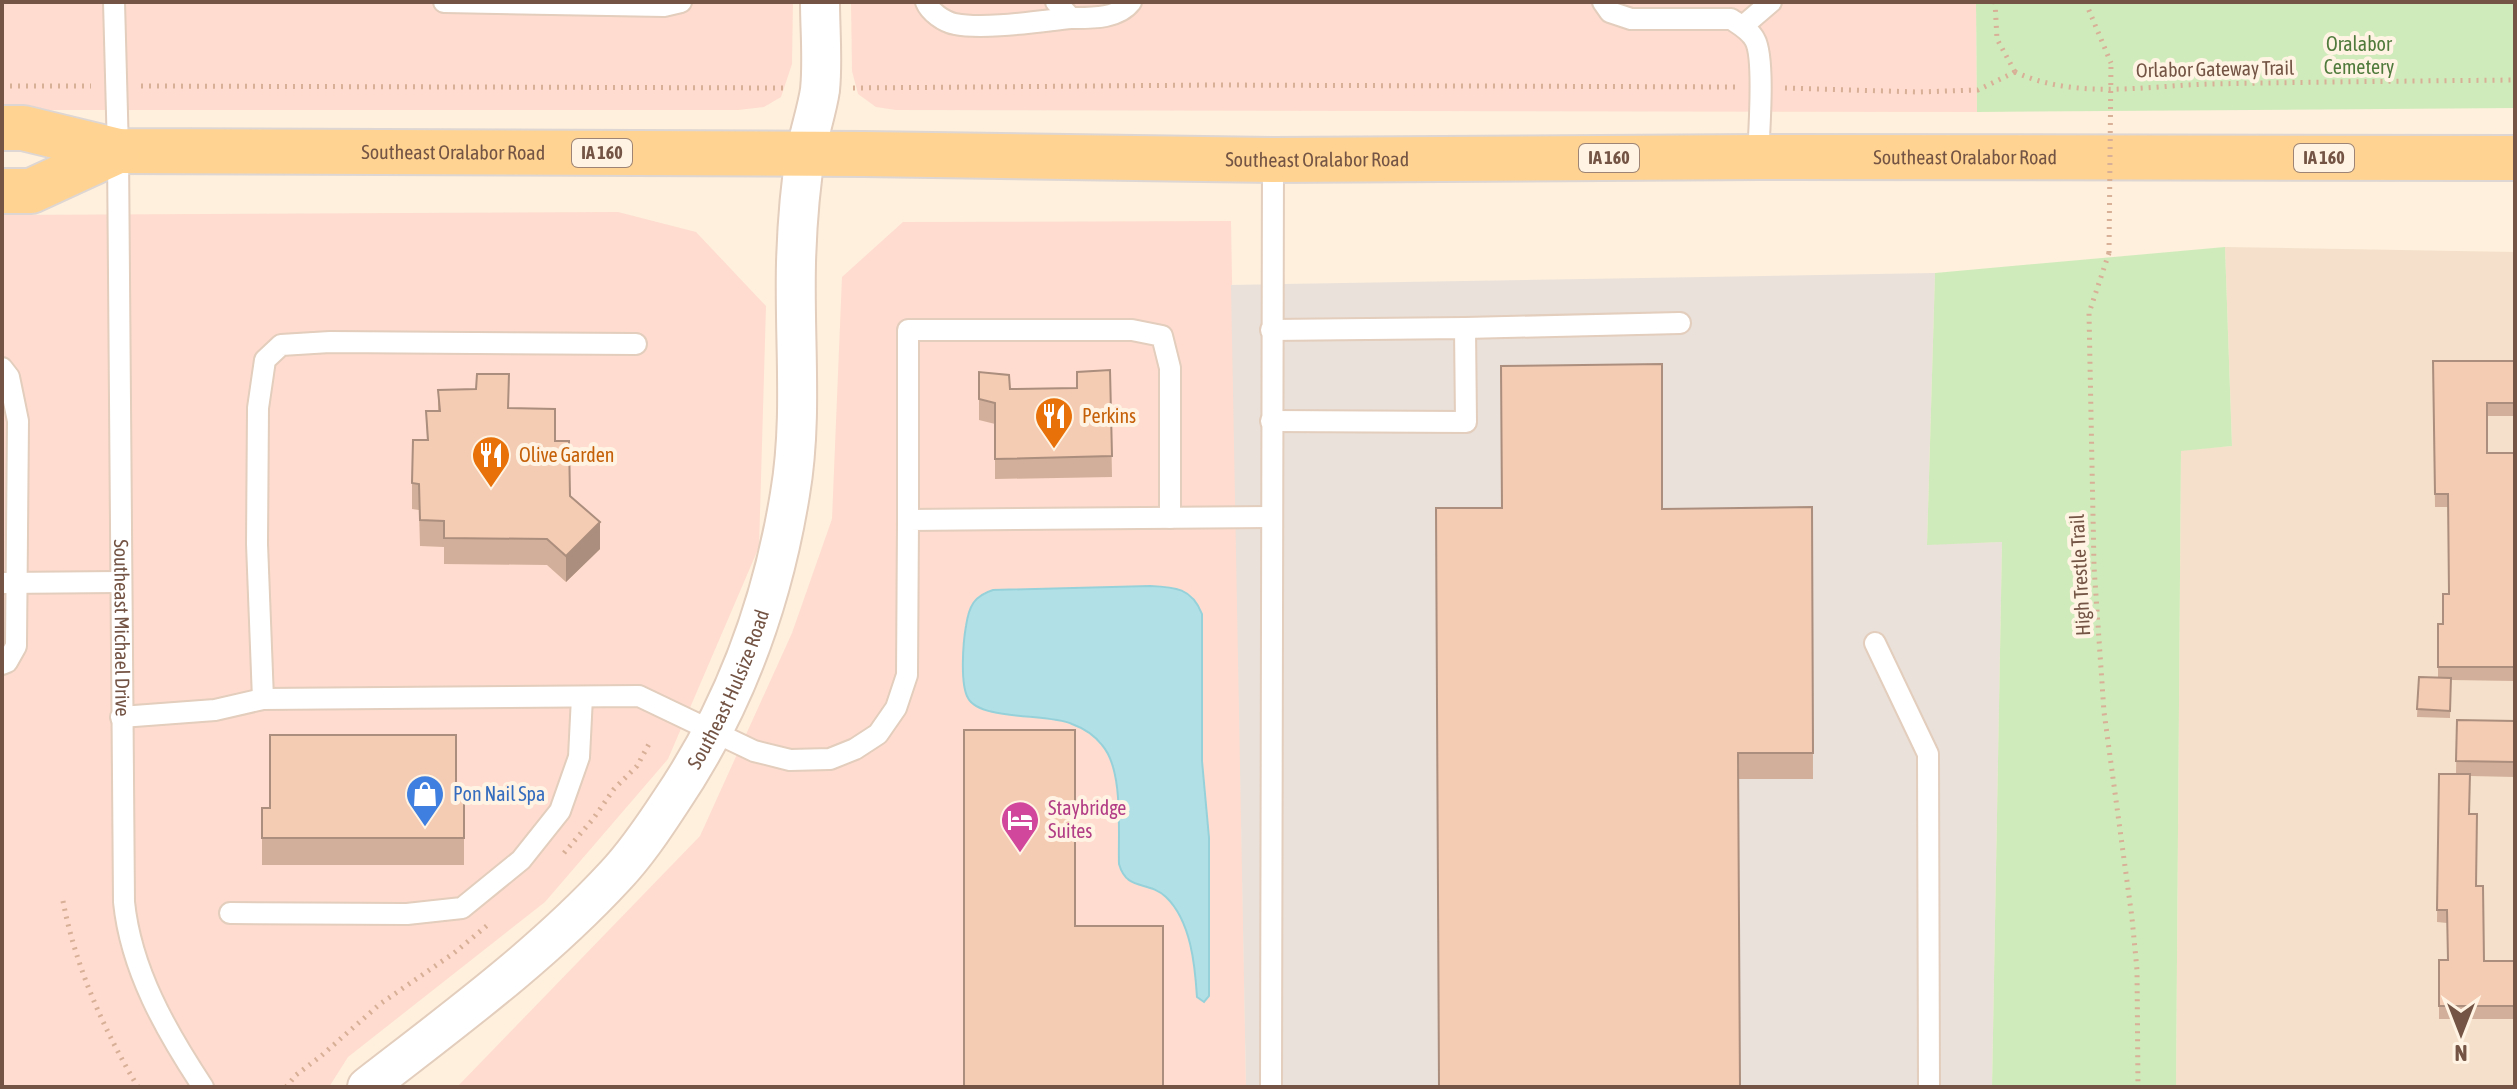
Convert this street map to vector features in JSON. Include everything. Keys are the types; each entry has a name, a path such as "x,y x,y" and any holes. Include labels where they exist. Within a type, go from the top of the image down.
{"main road":[{"name":"Southeast Oralabor Road","path":"2,128 23,128 118,151 1070,155 1273,160 2515,158"},
{"name":"Southeast Oralabor Road","path":"2,191 31,191 118,151"}],"street":[{"name":"Southeast Hulsize Road","path":"367,1087 524,962 575,918 617,874 650,833 714,732 757,632 790,492 797,406 796,260 806,154 820,88 820,2"}],"lane":[{"name":"Southeast Michael Drive","path":"114,2 124,902 127,932 168,1034 203,1087"},
{"path":"444,2 664,6 681,2"},
{"path":"926,2 938,16 955,24 996,25 1104,17 1128,7 1131,2"},
{"path":"1056,2 1071,18"},
{"path":"1603,2 1610,12 1631,19 1682,11 1734,16 1771,2"},
{"path":"1734,16 1756,42 1758,157"},
{"path":"1271,1087 1273,160"},
{"path":"1271,330 1680,323"},
{"path":"1271,421 1466,422 1465,328"},
{"path":"121,717 215,710 263,699 639,696 754,751 790,760 830,759 855,749 878,734 896,708 907,675 908,330 1132,330 1162,336 1170,368 1170,518"},
{"path":"263,699 257,544 258,408 265,360 281,345 330,342 636,344"},
{"path":"2,368 9,377 18,421 9,582 16,646 7,662 2,664"},
{"path":"908,520 1271,517"},
{"path":"9,582 120,582"},
{"path":"1875,643 1928,754 1929,1087"},
{"path":"230,913 407,914 462,908 521,860 560,811 579,757 582,697"}],"path":[{"path":"2,86 820,88 1197,85 1978,90 2015,72 1997,39 1995,2"},
{"name":"High Trestle Trail","path":"2088,2 2111,63 2109,253 2089,313 2094,567 2104,712 2135,944 2138,1087"},
{"name":"Orlabor Gateway Trail","path":"2015,72 2033,80 2083,90 2205,84 2515,80"},
{"path":"63,901 67,922 92,993 138,1087"}],"shaded area":[{"path":"2,2 793,2 792,64 781,97 764,107 738,110 2,110"},
{"path":"851,2 1976,2 1977,112 896,110 876,107 858,94 852,71"},
{"path":"618,212 696,232 766,306 759,547 668,759 545,902 348,1057 329,1087 2,1087 2,215"},
{"path":"1231,221 1246,1087 457,1087 700,836 792,633 832,519 842,277 903,222"},
{"path":"2225,247 2515,252 2515,1087 2176,1087 2181,450 2232,446"},
{"path":"1935,273 1927,544 2002,542 1992,1087 1246,1087 1231,285"}],"green space":[{"name":"Oralabor Cemetery","path":"1976,2 2515,2 2515,108 1977,112"},
{"path":"2225,247 2232,446 2181,451 2176,1087 1992,1087 2002,542 1927,545 1935,273"}],"water":[{"path":"1167,587 1188,594 1202,614 1202,761 1209,838 1209,996 1204,1002 1197,997 1190,944 1181,918 1166,897 1127,879 1119,864 1117,785 1109,756 1102,745 1084,730 1061,721 986,710 975,705 965,692 963,653 967,619 971,607 981,595 993,590"}],"building":[{"path":"2433,361 2515,361 2515,403 2487,403 2487,453 2515,453 2515,667 2438,667 2438,624 2443,624 2443,594 2449,594 2448,494 2435,494"},
{"path":"1662,364 1662,509 1812,507 1813,753 1738,753 1740,1087 1439,1087 1436,508 1502,508 1501,366"},
{"name":"Perkins","path":"1110,370 1112,456 995,459 995,403 979,399 979,372 1009,375 1010,389 1077,388 1077,372"},
{"name":"Olive Garden","path":"477,374 509,374 508,408 555,409 555,441 569,441 570,496 600,522 566,556 547,539 444,538 444,521 420,520 419,484 412,483 413,440 428,440 426,411 440,411 438,390 476,389"},
{"path":"2419,677 2451,678 2450,711 2417,709"},
{"path":"2457,720 2515,721 2515,762 2456,761"},
{"name":"Staybridge Suites","path":"964,730 1075,730 1075,926 1163,926 1163,1087 964,1087"},
{"path":"270,735 456,735 456,796 464,796 464,838 262,838 262,808 270,808"},
{"path":"2439,774 2470,774 2469,814 2477,814 2476,886 2483,886 2484,961 2515,961 2515,1006 2439,1006 2439,960 2448,960 2447,910 2437,910"}],"place":[{"name":"Perkins","path":"1054,450"},
{"name":"Olive Garden","path":"491,489"},
{"name":"Pon Nail Spa","path":"425,828"},
{"name":"Staybridge Suites","path":"1020,854"}]}
